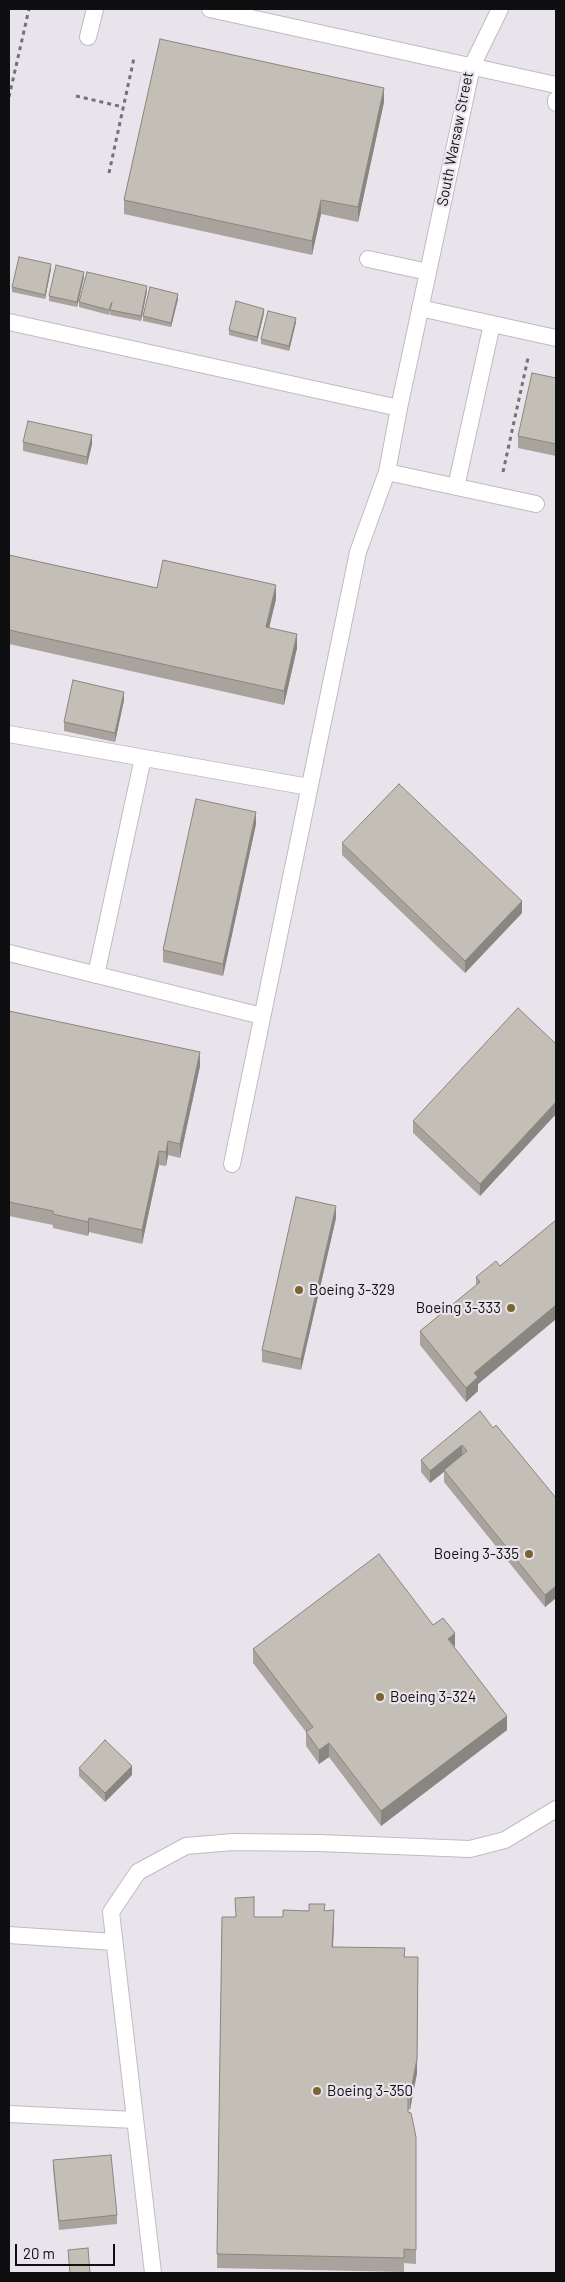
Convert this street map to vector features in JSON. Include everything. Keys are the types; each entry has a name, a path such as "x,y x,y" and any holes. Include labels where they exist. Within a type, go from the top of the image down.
{"lane":[{"path":"88,37 95,9"},
{"name":"South Warsaw Street","path":"210,9 472,66 387,472 358,552 232,1164"},
{"path":"500,9 472,66 556,85"},
{"path":"368,259 428,272"},
{"path":"420,308 556,338"},
{"path":"9,322 399,408"},
{"path":"456,487 492,324"},
{"path":"387,472 536,504"},
{"path":"9,734 309,787"},
{"path":"96,975 144,758"},
{"path":"9,953 262,1016"},
{"path":"152,2273 111,1912 138,1872 186,1846 233,1842 319,1843 470,1850 505,1840 553,1814"},
{"path":"9,1935 114,1942"},
{"path":"9,2114 135,2120"}],"path":[{"path":"9,97 29,9"},
{"path":"109,173 134,58"},
{"path":"76,96 124,107"},
{"path":"497,496 533,334"}],"building":[{"path":"160,39 384,88 358,207 321,200 312,241 124,200"},
{"path":"19,257 51,264 45,295 12,287"},
{"path":"56,265 84,272 77,302 49,296"},
{"path":"87,272 147,286 141,316 110,310 112,302 109,310 79,302"},
{"path":"150,287 178,294 171,323 143,316"},
{"path":"236,301 264,309 257,337 229,330"},
{"path":"268,311 296,318 289,346 261,339"},
{"path":"532,373 556,378 556,444 518,436"},
{"path":"28,421 92,435 87,457 23,442"},
{"path":"9,555 157,588 163,560 276,585 266,627 297,634 284,691 9,630"},
{"path":"73,680 124,692 115,733 64,722"},
{"path":"399,784 522,901 465,961 342,843"},
{"path":"196,799 256,812 223,964 163,950"},
{"path":"518,1008 556,1044 556,1102 480,1184 413,1121"},
{"path":"9,1011 200,1052 180,1144 168,1141 166,1152 159,1151 142,1230 89,1218 88,1222 53,1214 53,1211 9,1202"},
{"name":"Boeing 3-329","path":"296,1197 336,1206 301,1359 262,1350"},
{"name":"Boeing 3-333","path":"556,1220 556,1305 474,1373 478,1377 466,1388 420,1331 480,1282 476,1277 496,1261 500,1266"},
{"name":"Boeing 3-335","path":"480,1411 493,1428 496,1425 556,1498 556,1586 545,1595 444,1470 467,1451 462,1445 430,1471 421,1460"},
{"name":"Boeing 3-324","path":"379,1554 433,1625 443,1618 455,1633 448,1639 507,1716 381,1811 329,1743 319,1750 306,1732 313,1727 253,1649"},
{"path":"105,1740 132,1766 105,1793 79,1768"},
{"name":"Boeing 3-350","path":"254,1897 254,1917 283,1917 283,1910 309,1911 309,1904 325,1904 324,1911 334,1910 332,1947 405,1948 404,1957 418,1957 417,2059 410,2095 408,2095 408,2112 411,2113 416,2137 416,2250 404,2249 404,2258 217,2254 222,1917 236,1917 235,1898"},
{"path":"111,2155 117,2215 59,2221 53,2160"},
{"path":"88,2248 90,2273 70,2273 68,2250"}],"place":[{"name":"Boeing 3-329","path":"299,1290"},
{"name":"Boeing 3-333","path":"511,1308"},
{"name":"Boeing 3-335","path":"529,1554"},
{"name":"Boeing 3-324","path":"380,1697"},
{"name":"Boeing 3-350","path":"317,2091"}]}
